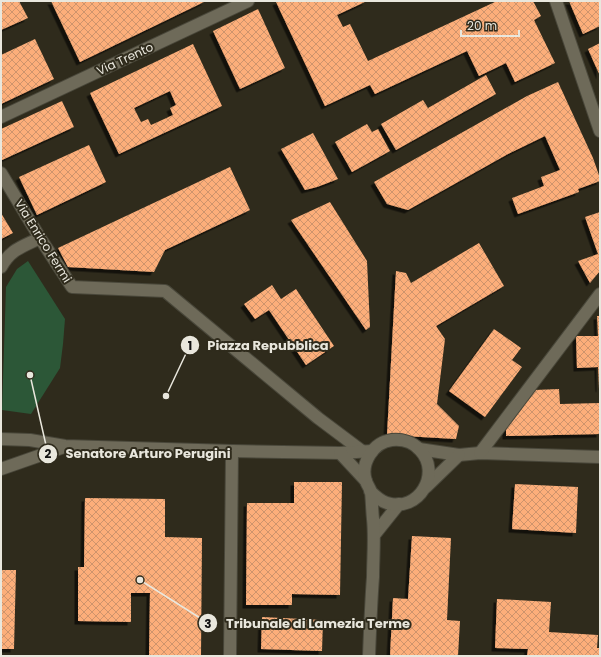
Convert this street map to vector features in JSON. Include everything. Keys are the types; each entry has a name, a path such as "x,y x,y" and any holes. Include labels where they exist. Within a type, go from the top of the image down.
{"street":[{"name":"Via Trento","path":"1,116 248,1"},
{"path":"556,1 600,130"},
{"name":"Via Enrico Fermi","path":"1,173 40,238 72,287 165,291 318,418 367,451"},
{"path":"1,267 14,250 40,238"},
{"path":"480,453 600,294"},
{"path":"1,439 30,440 65,446 340,453 367,451 390,440 400,440 410,443 419,449 425,456 429,466 429,477 425,488"},
{"path":"1,469 65,446"},
{"path":"419,449 458,455 480,453 600,457"},
{"path":"230,656 232,451"},
{"path":"367,451 367,460 364,470 368,486 375,534 369,656"},
{"path":"340,453 378,498 388,503 399,504 409,502 418,496 458,455"},
{"path":"375,534 399,504"}],"green space":[{"path":"28,261 65,319 60,368 31,414 2,410 6,287 17,269"}],"building":[{"path":"1,1 19,1 28,18 1,30"},
{"path":"51,1 206,1 80,62"},
{"path":"367,1 337,15 343,27 350,24 368,61 497,1 533,1 541,16 534,20 555,63 515,82 506,63 479,76 467,51 375,94 370,85 325,106 276,2"},
{"path":"569,1 600,1 600,26 583,34"},
{"path":"258,9 285,68 240,89 213,31"},
{"path":"35,39 54,79 1,104 1,55"},
{"path":"600,43 600,76 588,49"},
{"path":"193,44 222,106 119,154 90,93","holes":["170,91 176,105 170,108 173,115 151,125 148,119 141,122 134,108"]},
{"path":"486,75 496,94 396,150 381,124 423,100 428,108"},
{"path":"558,82 593,158 600,181 578,189 579,192 518,214 512,198 544,186 541,177 560,170 545,136 508,154 408,210 387,204 374,182 527,96"},
{"path":"62,101 74,127 2,160 1,129"},
{"path":"367,124 372,132 378,129 390,151 352,172 335,142"},
{"path":"313,133 338,179 305,190 281,149"},
{"path":"89,145 106,182 37,215 19,177"},
{"path":"230,167 250,210 165,250 154,272 68,267 58,248"},
{"path":"330,202 367,261 370,327 366,330 291,220"},
{"path":"600,212 600,271 590,283 578,261 598,254 585,217"},
{"path":"1,213 13,233 1,239"},
{"path":"479,243 504,286 436,326 445,339 437,404 459,426 456,439 387,435 396,271 406,273 411,283"},
{"path":"272,285 281,299 296,289 334,346 306,365 269,310 255,319 244,304"},
{"path":"597,316 600,316 599,389 598,367 577,368 576,336 598,336"},
{"path":"494,329 521,348 512,360 522,367 485,417 449,391"},
{"path":"559,389 560,404 600,403 600,434 506,436 506,421 534,390"},
{"path":"294,482 342,482 340,595 292,594 292,605 246,605 247,503 294,503"},
{"path":"515,484 578,487 576,533 512,529"},
{"path":"85,498 165,499 165,537 202,538 201,656 149,656 150,593 131,593 131,622 78,621 78,567 84,567"},
{"path":"412,536 451,538 447,620 460,621 458,656 390,656 393,598 408,599"},
{"path":"1,570 16,570 14,649 1,649"},
{"path":"497,599 551,602 549,632 598,635 597,648 600,648 600,656 527,656 528,649 495,648"},
{"path":"262,617 323,620 322,651 261,649"}],"place":[{"name":"Senatore Arturo Perugini","path":"30,375"},
{"name":"Piazza Repubblica","path":"166,396"},
{"name":"Tribunale di Lamezia Terme","path":"140,580"}]}
